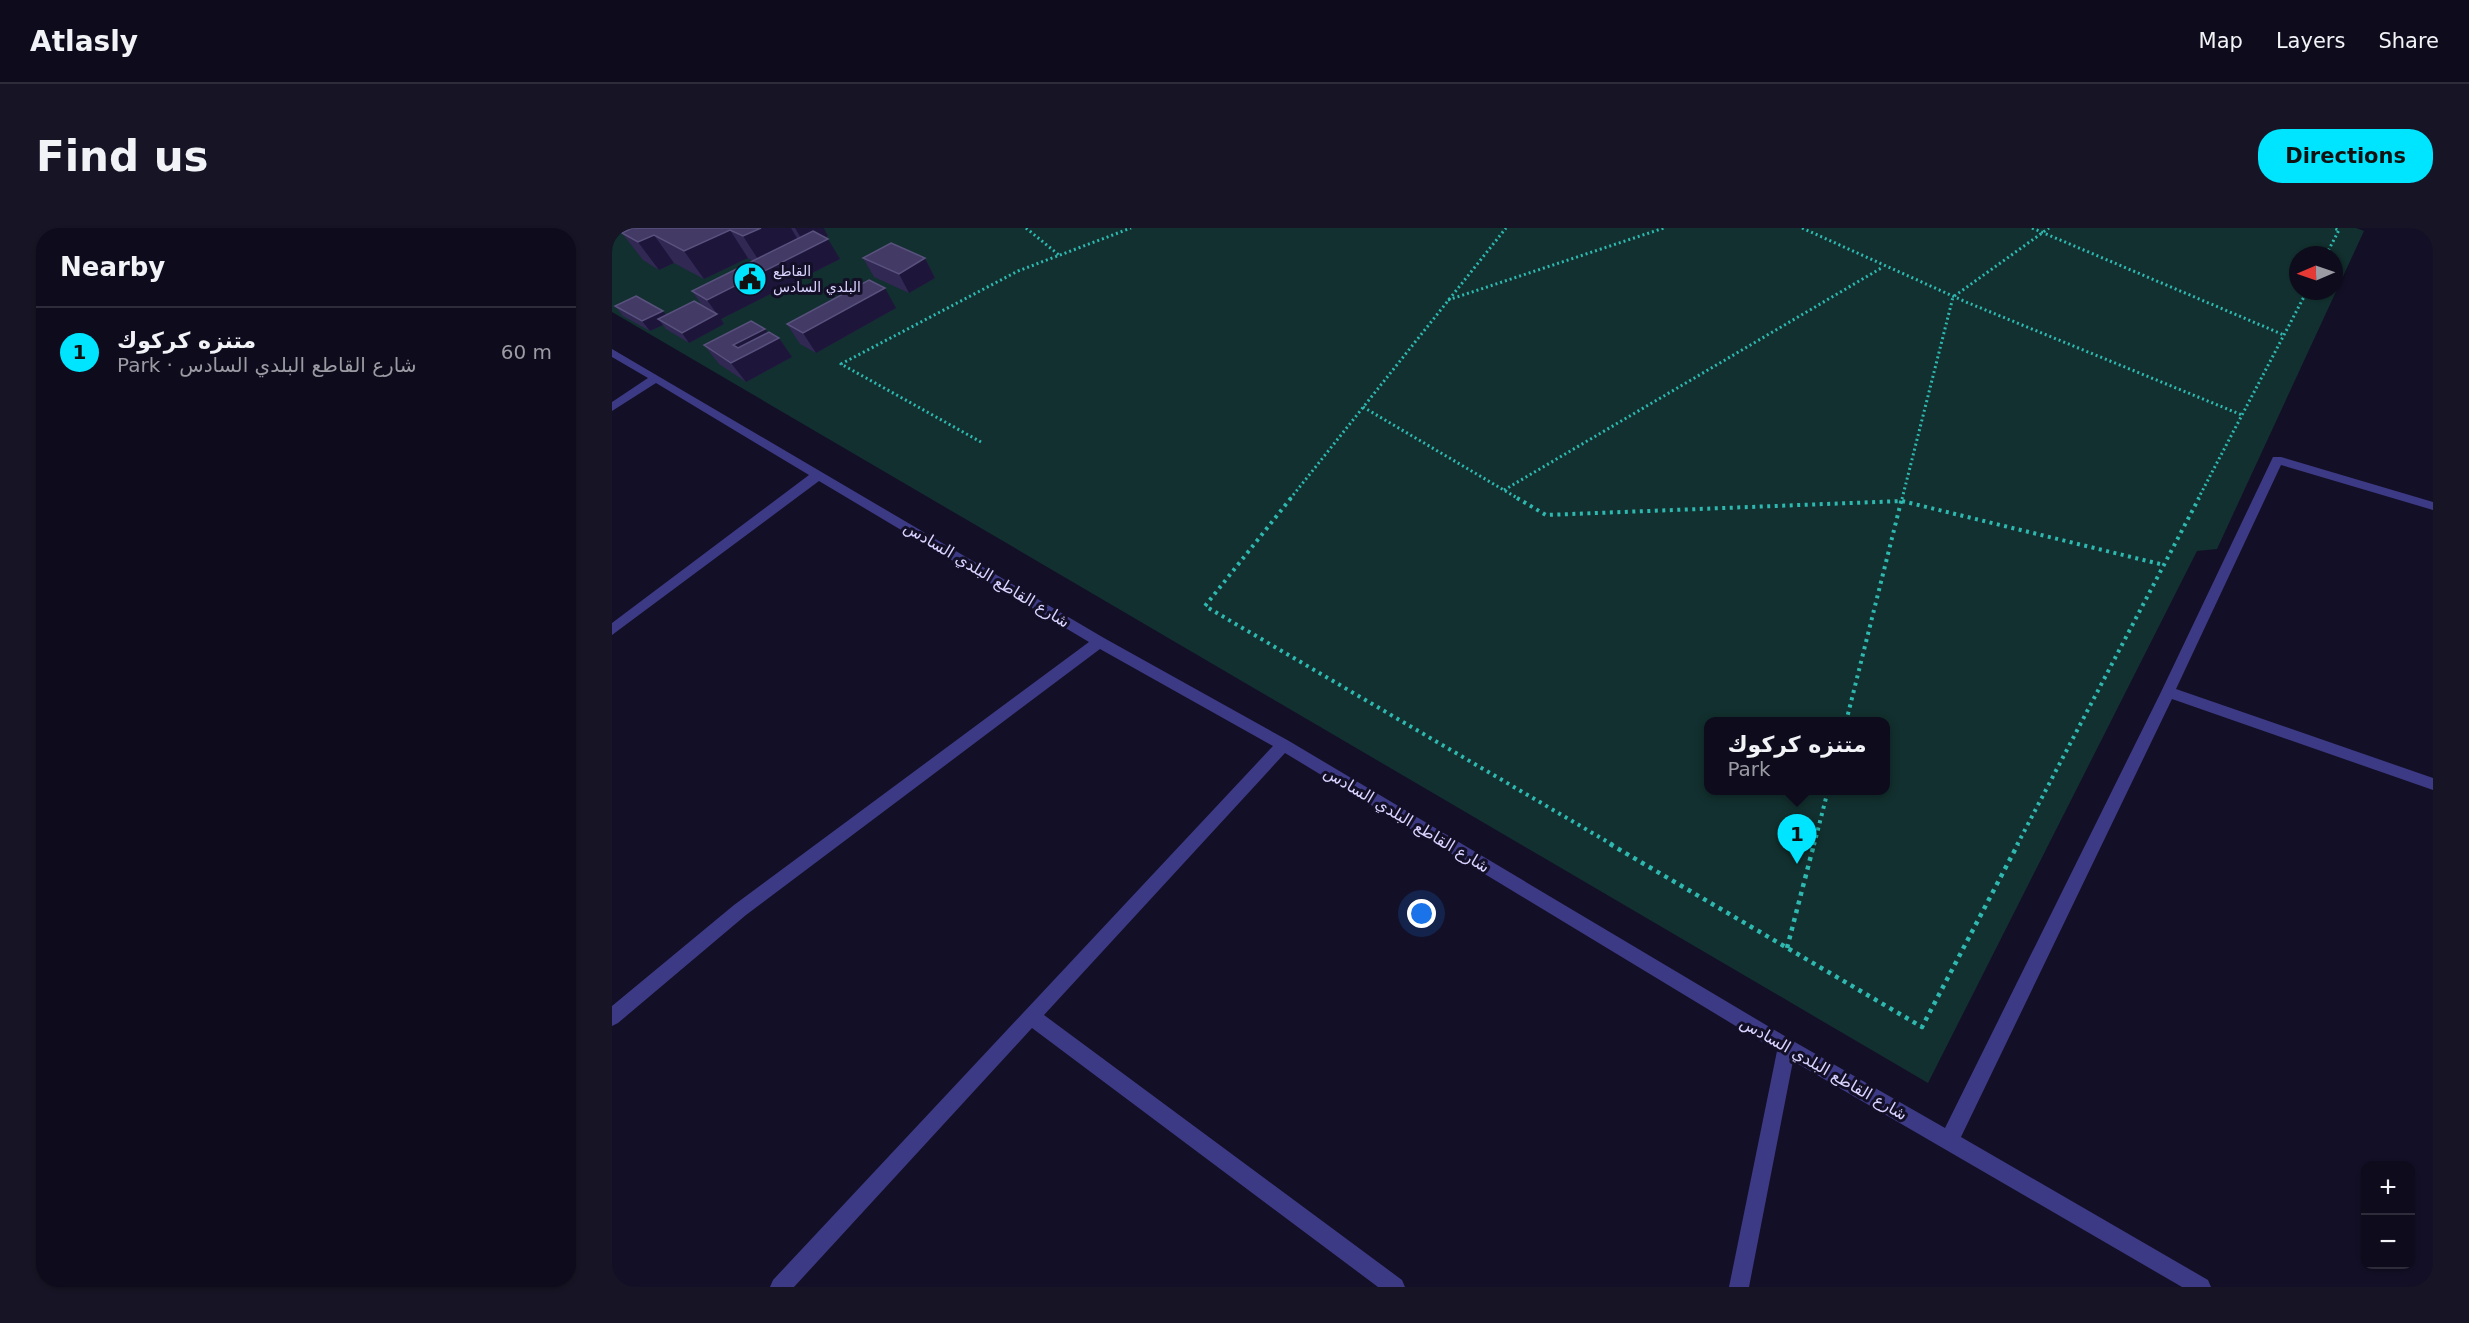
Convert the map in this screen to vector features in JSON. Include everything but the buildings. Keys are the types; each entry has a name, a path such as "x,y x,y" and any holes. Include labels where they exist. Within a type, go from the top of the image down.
{"street":[{"name":"شارع القاطع البلدي السادس","path":"612,352 1099,642 1284,745 1787,1047 2201,1287"},
{"path":"612,407 656,378"},
{"path":"1949,1141 2168,692 2277,460 2433,506"},
{"path":"612,630 819,474"},
{"path":"612,1017 740,910 1099,642"},
{"path":"2168,692 2433,784"},
{"path":"780,1287 1284,745"},
{"path":"1032,1017 1395,1287"},
{"path":"1739,1287 1787,1047"}],"path":[{"path":"1026,228 1059,256"},
{"path":"981,442 841,364 1018,271 1131,228"},
{"path":"1506,228 1204,606 1922,1027 2302,300"},
{"path":"1448,300 1664,228"},
{"path":"1802,228 1883,267 1953,297 2242,415"},
{"path":"2032,228 2284,335"},
{"path":"1847,717 1953,297 2049,228"},
{"path":"2331,246 2339,230 2333,228"},
{"path":"1504,490 1883,267"},
{"path":"1363,407 1546,515 1902,501 2164,565"},
{"path":"1787,948 1827,795"}],"green space":[{"path":"612,228 2356,228 2364,231 2343,276 2343,246 2289,246 2289,300 2332,300 2217,549 2197,551 1928,1083 612,312"}],"place":[{"name":"القاطع البلدي السادس","path":"750,279"},
{"name":"متنزه كركوك","path":"1797,864"}]}
